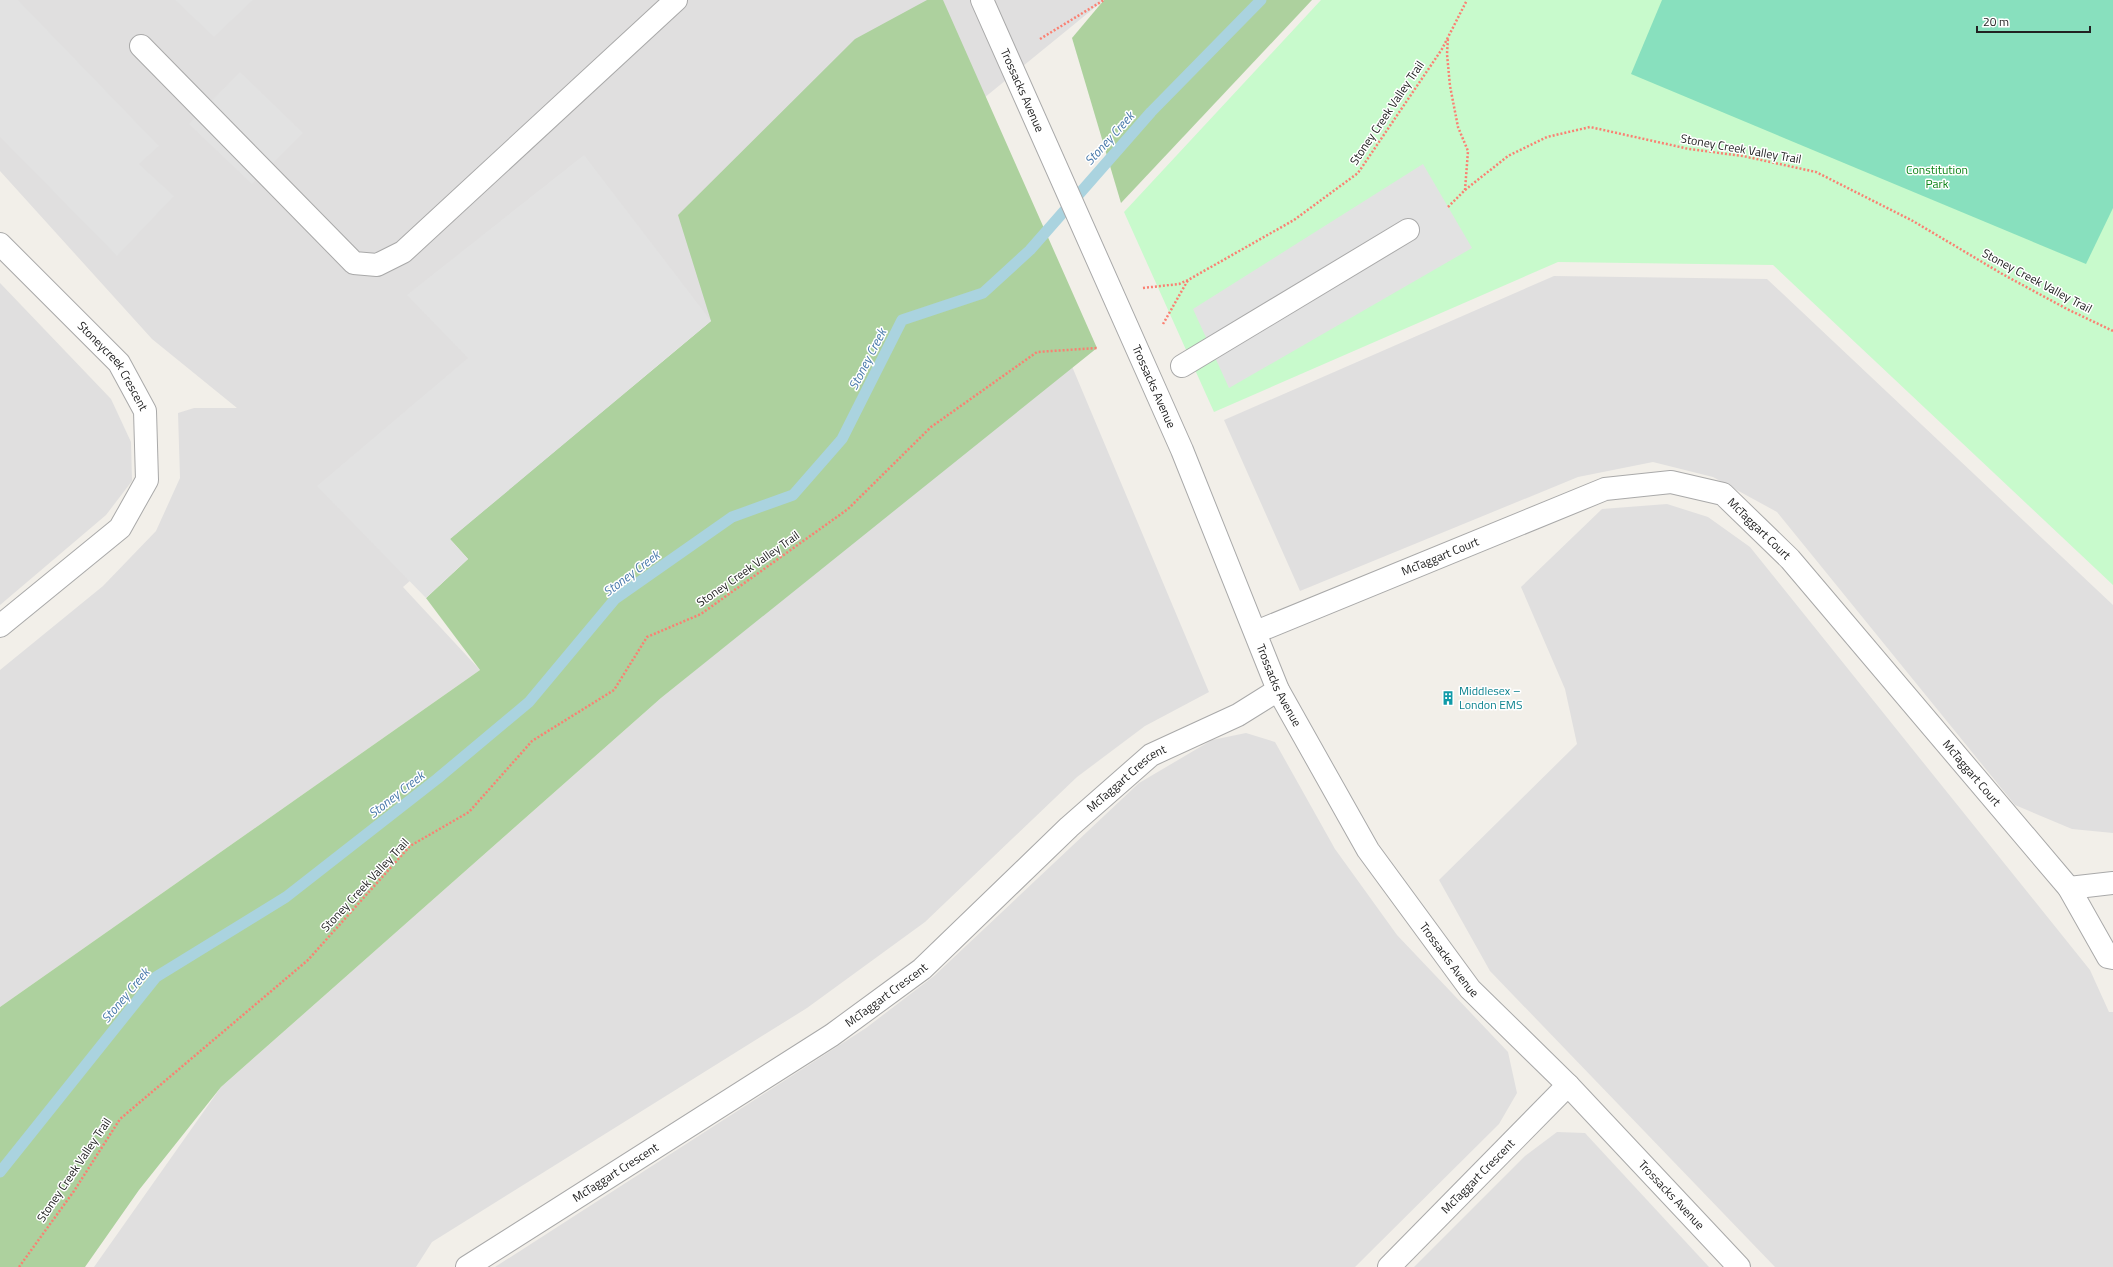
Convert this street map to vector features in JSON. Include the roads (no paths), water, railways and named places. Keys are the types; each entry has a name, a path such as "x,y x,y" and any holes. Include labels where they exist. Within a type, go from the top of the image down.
{"street":[{"path":"141,46 354,263 377,265 403,252 676,0"},
{"name":"Trossacks Avenue","path":"982,0 1036,118 1182,450 1278,690 1368,850 1470,989 1568,1085 1739,1267"},
{"path":"1182,366 1408,230"},
{"name":"Stoneycreek Crescent","path":"0,244 119,363 145,411 147,480 120,528 0,626"},
{"name":"McTaggart Court","path":"1256,632 1605,489 1671,482 1723,494 1790,559 2069,888 2108,957 2113,958"},
{"name":"McTaggart Crescent","path":"467,1267 832,1035 922,969 1069,827 1151,755 1238,715 1278,690"},
{"path":"2069,888 2113,882"},
{"name":"McTaggart Crescent","path":"1388,1267 1568,1085"}],"waterway":[{"name":"Stoney Creek","path":"0,1172 156,977 286,897 437,779 529,702 615,599 732,517 793,495 842,439 902,320 983,293 1030,250 1151,112 1261,0"}],"place":[{"name":"Middlesex – London EMS","path":"1448,698"}],"park label":[{"name":"Constitution Park","path":"1937,177"}]}
